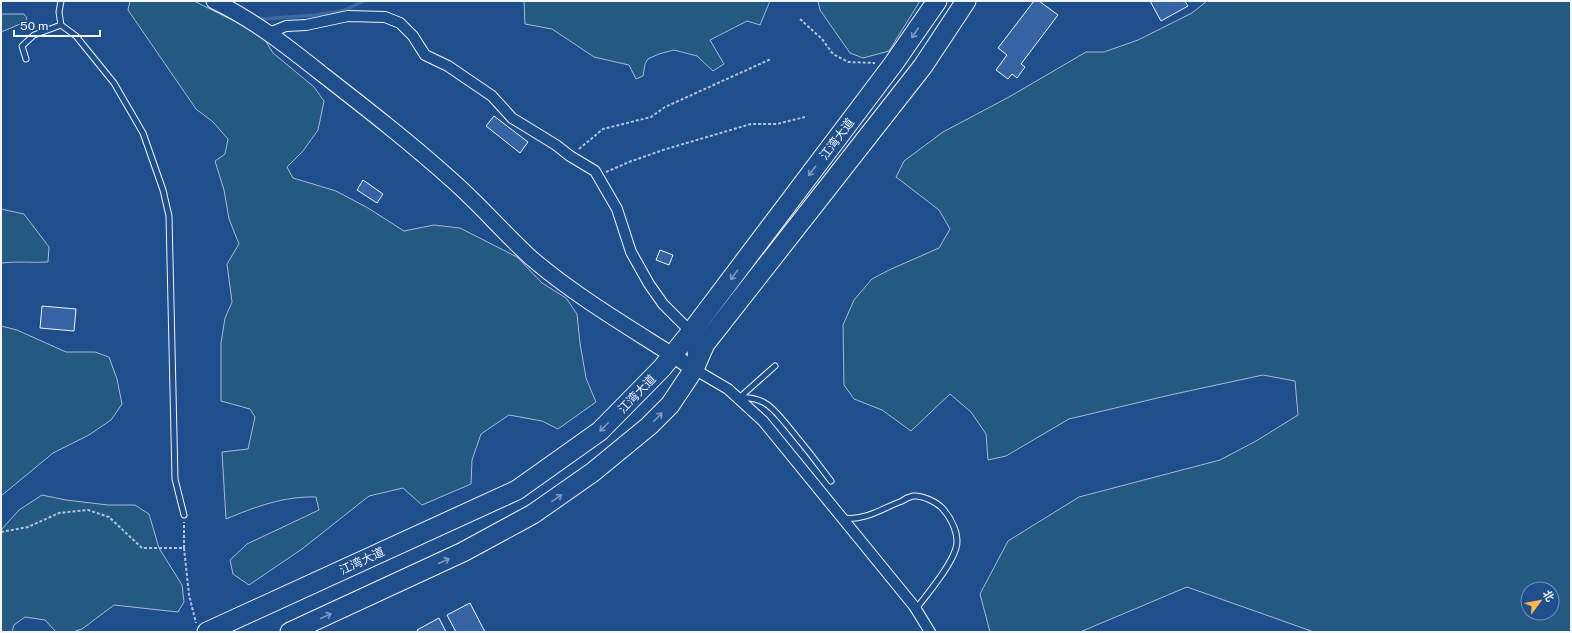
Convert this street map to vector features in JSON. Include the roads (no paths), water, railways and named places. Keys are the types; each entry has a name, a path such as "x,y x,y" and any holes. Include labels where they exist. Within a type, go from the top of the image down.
{"highway":[{"name":"江湾大道","path":"202,629 516,490 600,431 662,368 691,332 894,63 937,1"},
{"name":"江湾大道","path":"290,632 463,552 533,514 593,472 649,426 670,405 694,369 705,344 923,66 966,1"}],"street":[{"path":"214,1 231,9 269,32 343,91 454,182 508,236 537,262 592,303 694,369 728,389 763,421 916,609 930,632"},
{"path":"269,32 286,26 306,25 348,16 384,17 400,23 413,36 426,55 448,66 492,96 512,118 595,171 617,209 631,252 649,284 664,304 691,332 694,369"}],"lane":[{"path":"60,25 59,12 61,1"},
{"path":"26,59 22,46 34,35 60,25"},
{"path":"60,25 76,36 114,83 143,133 163,190 168,216 176,479 184,515"},
{"path":"738,398 775,366"},
{"path":"738,398 753,398 764,402 775,411 805,446 831,481"},
{"path":"842,518 855,520 873,514 912,496 922,496 942,508 951,520 957,539 957,547 951,560 916,609"}],"waterway":[{"path":"256,17 262,19 316,15 343,11 364,1"}]}
